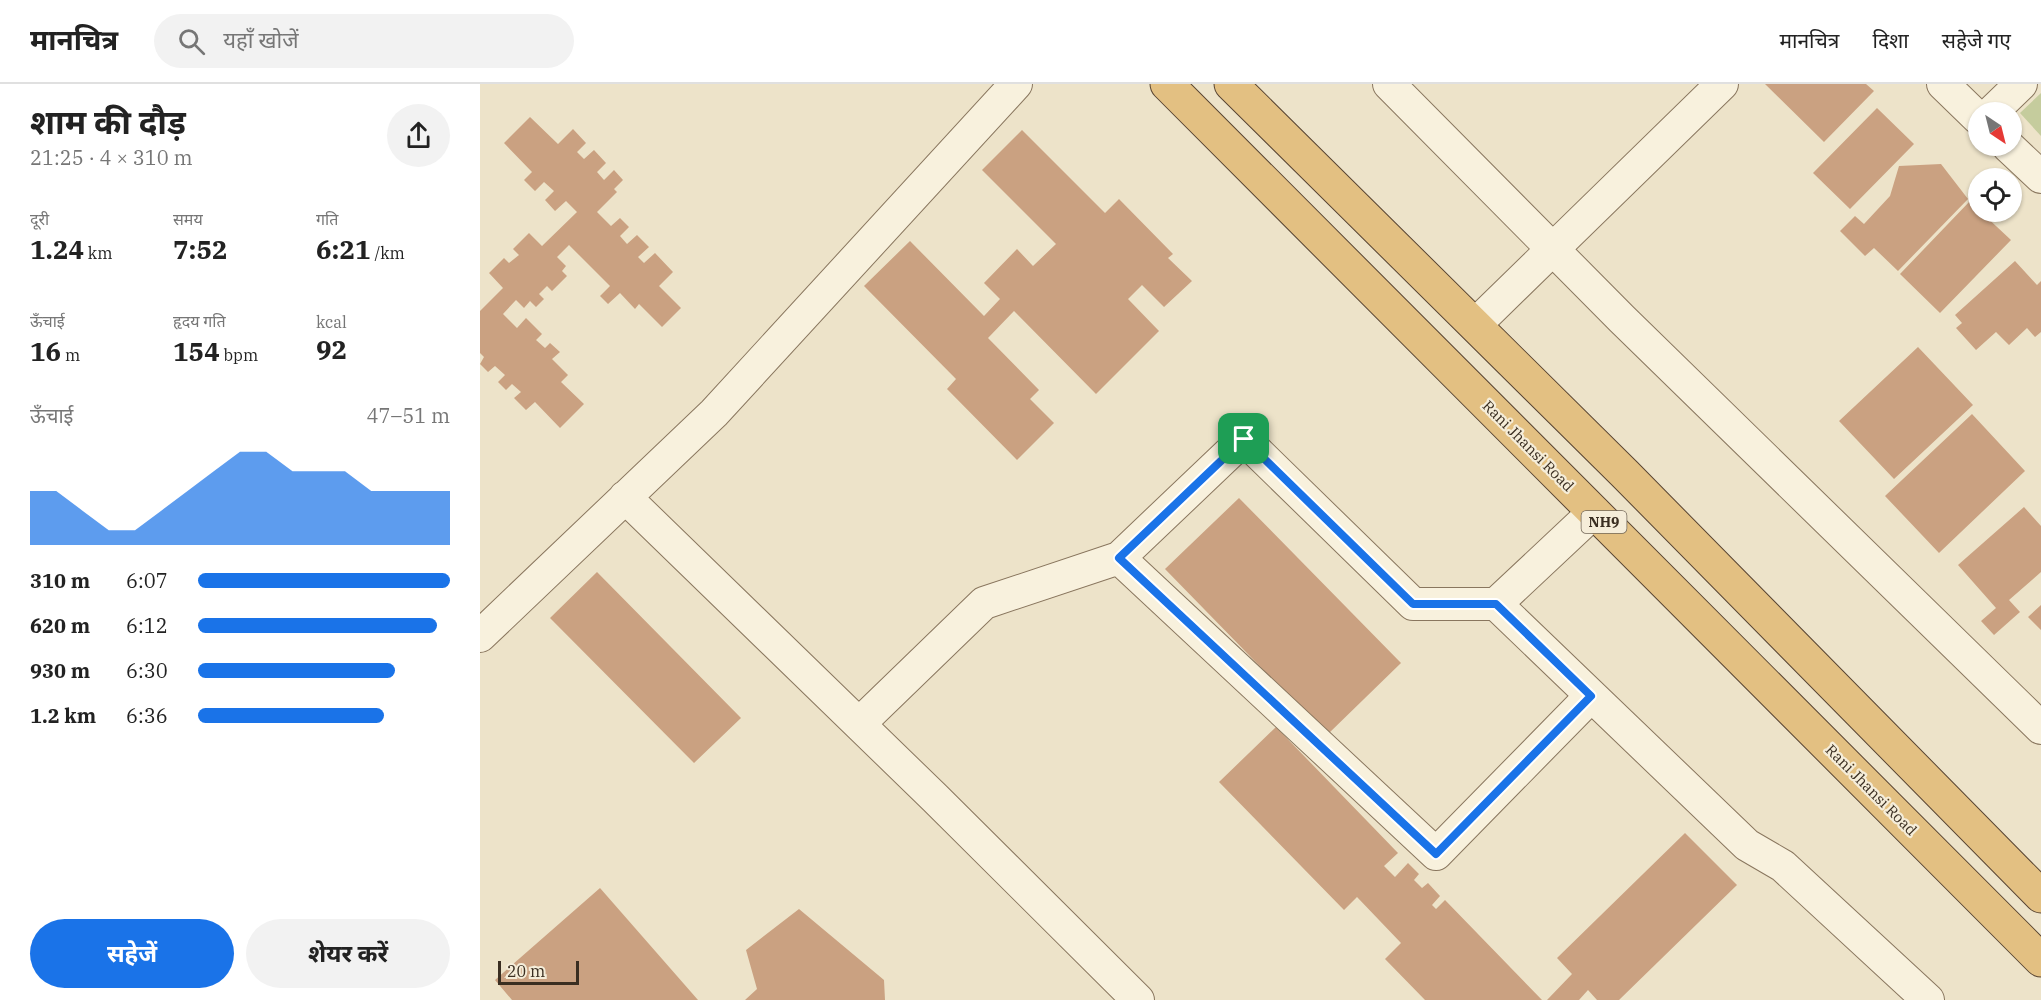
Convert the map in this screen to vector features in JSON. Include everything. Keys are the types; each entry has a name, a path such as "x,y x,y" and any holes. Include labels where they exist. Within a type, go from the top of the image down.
{"highway":[{"name":"Rani Jhansi Road","path":"1167,84 2041,960"},
{"path":"1231,84 1625,474 2041,896"},
{"path":"1442,360 1475,325"},
{"path":"1594,512 1625,474"}],"street":[{"path":"480,636 714,413 1016,84"},
{"path":"1389,84 1552,249 2041,728"},
{"path":"1475,325 1722,84"},
{"path":"1943,84 1968,108"},
{"path":"2002,102 2021,84"},
{"path":"2019,156 2041,177"},
{"path":"859,724 984,603 1119,558 1244,439 1413,604 1496,604 1594,512"},
{"path":"626,497 1138,1000"},
{"path":"1119,558 1436,854 1591,696"},
{"path":"1496,604 1748,845 1783,866 1928,1000"}],"green space":[{"path":"2041,93 2041,136 2022,115 2022,111"}],"building":[{"path":"1765,84 1866,84 1874,91 1824,142"},
{"path":"1877,108 1914,144 1850,209 1813,173"},
{"path":"530,117 558,144 573,129 586,143 577,152 584,159 594,150 606,163 597,172 604,180 614,170 623,180 614,189 617,192 597,212 611,226 620,218 629,227 620,236 627,244 637,235 649,247 638,257 644,263 655,253 673,272 659,286 681,308 662,327 639,304 635,309 620,293 608,304 600,296 610,286 569,245 557,257 566,266 562,271 567,276 552,291 547,286 539,294 544,299 536,307 530,301 524,308 516,300 503,314 517,328 526,318 542,334 536,340 545,348 550,343 560,352 552,359 568,375 561,382 584,404 560,428 535,402 526,410 514,398 521,392 512,384 506,390 498,382 505,375 495,366 488,372 480,364 484,357 480,353 480,311 503,288 489,273 504,258 509,263 519,255 513,249 529,233 542,246 577,212 566,201 555,211 545,200 554,191 544,182 535,191 524,180 532,172 504,143"},
{"path":"1022,130 1105,213 1119,199 1173,254 1168,258 1192,281 1164,307 1142,285 1128,299 1159,331 1096,394 1014,311 988,338 1039,390 1030,399 1054,423 1017,460 947,389 956,379 864,286 910,241 984,316 1000,299 984,283 1017,249 1033,266 1056,244 982,170"},
{"path":"1941,164 1968,199 1898,271 1874,248 1865,256 1840,231 1855,216 1864,224 1890,196 1899,166"},
{"path":"1968,203 1968,222 1992,222 2011,240 1940,313 1900,274"},
{"path":"2015,261 2037,285 2041,281 2041,332 2035,337 2027,328 2009,345 1996,332 1976,350 1956,328 1962,323 1955,315"},
{"path":"1918,347 1973,405 1894,479 1839,421"},
{"path":"1972,414 2025,471 1939,553 1885,496"},
{"path":"1239,498 1401,663 1327,735 1165,569"},
{"path":"2024,507 2041,526 2041,572 2009,600 2020,612 1994,635 1981,621 1996,608 1958,565"},
{"path":"597,572 741,718 694,763 550,618"},
{"path":"2041,605 2041,630 2028,617"},
{"path":"1276,727 1398,853 1384,866 1395,877 1408,863 1419,874 1414,880 1422,888 1428,883 1440,896 1432,905 1436,909 1445,900 1542,1000 1425,1000 1385,959 1401,943 1357,897 1344,910 1219,782"},
{"path":"1685,833 1737,885 1619,1000 1597,1000 1588,990 1579,1000 1547,1000 1572,974 1557,958"},
{"path":"600,888 698,1000 512,1000 495,980"},
{"path":"799,909 884,980 885,1000 745,1000 757,989 746,950"}],"route":[{"path":"1244,439 1413,604 1496,604 1591,696 1436,854 1119,558 1244,439"}]}
